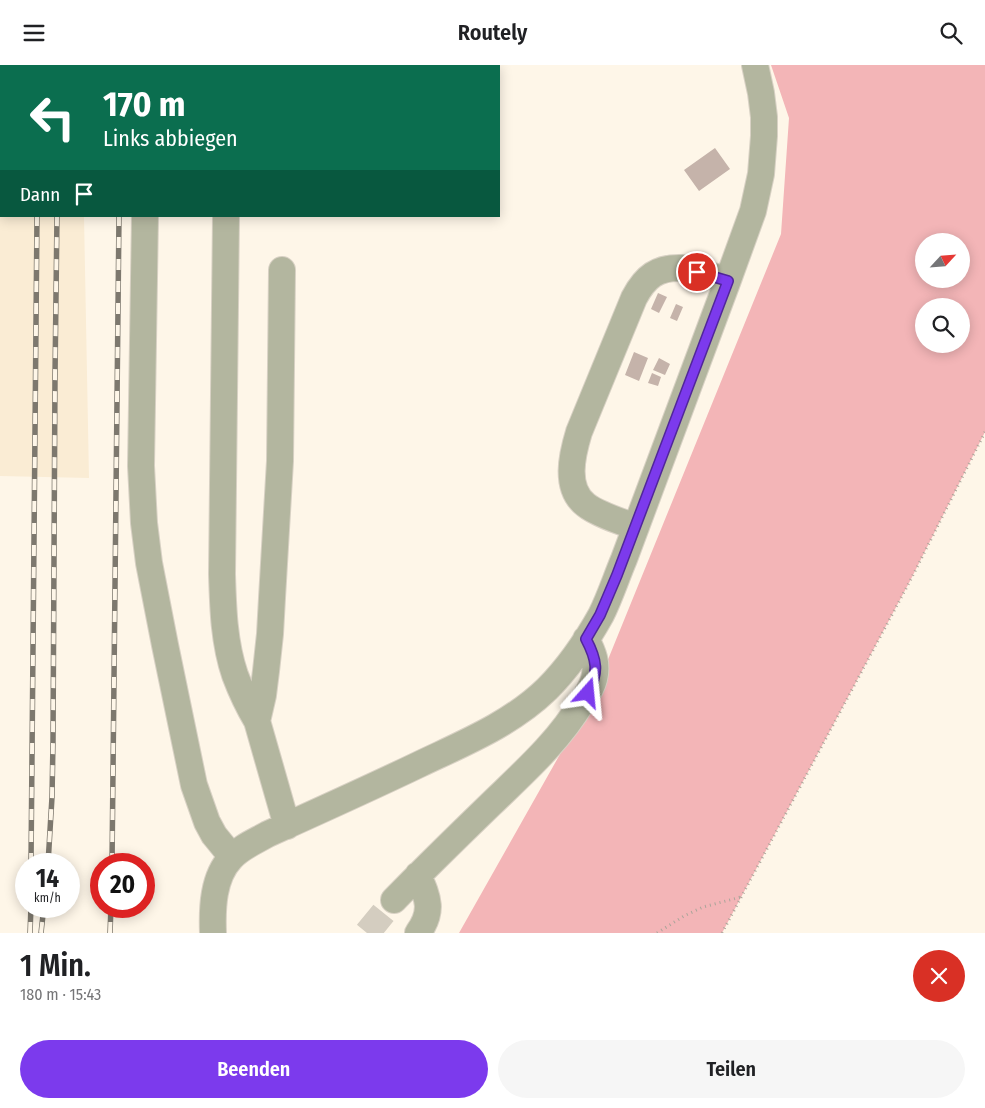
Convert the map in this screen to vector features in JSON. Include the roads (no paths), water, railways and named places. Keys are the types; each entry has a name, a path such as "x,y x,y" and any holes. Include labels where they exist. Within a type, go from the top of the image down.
{"lane":[{"path":"213,933 215,892 222,872 232,857 252,843 467,742 515,715 548,688 577,654 606,603 753,211 763,157 764,117 755,65"},
{"path":"145,217 141,466 144,523 149,563 194,785 207,822 218,840 232,857"},
{"path":"226,217 223,608 227,642 234,673 256,721 286,826"},
{"path":"636,527 592,509 579,499 571,473 579,432 634,298 644,282 659,271 674,268 682,268 728,281"},
{"path":"256,721 263,695 270,634 280,461 282,270"},
{"path":"394,900 537,759 559,735 577,711 592,686 595,673 595,660 586,639"},
{"path":"418,875 427,896 428,911 427,919 418,933"}],"tunnel":[{"path":"367,933 394,900"}],"railway":[{"path":"31,853 37,217"},
{"path":"49,853 53,742 57,217"},
{"path":"112,853 119,217"},
{"path":"30,933 31,918"},
{"path":"41,933 43,918"},
{"path":"110,933 111,918"}]}
